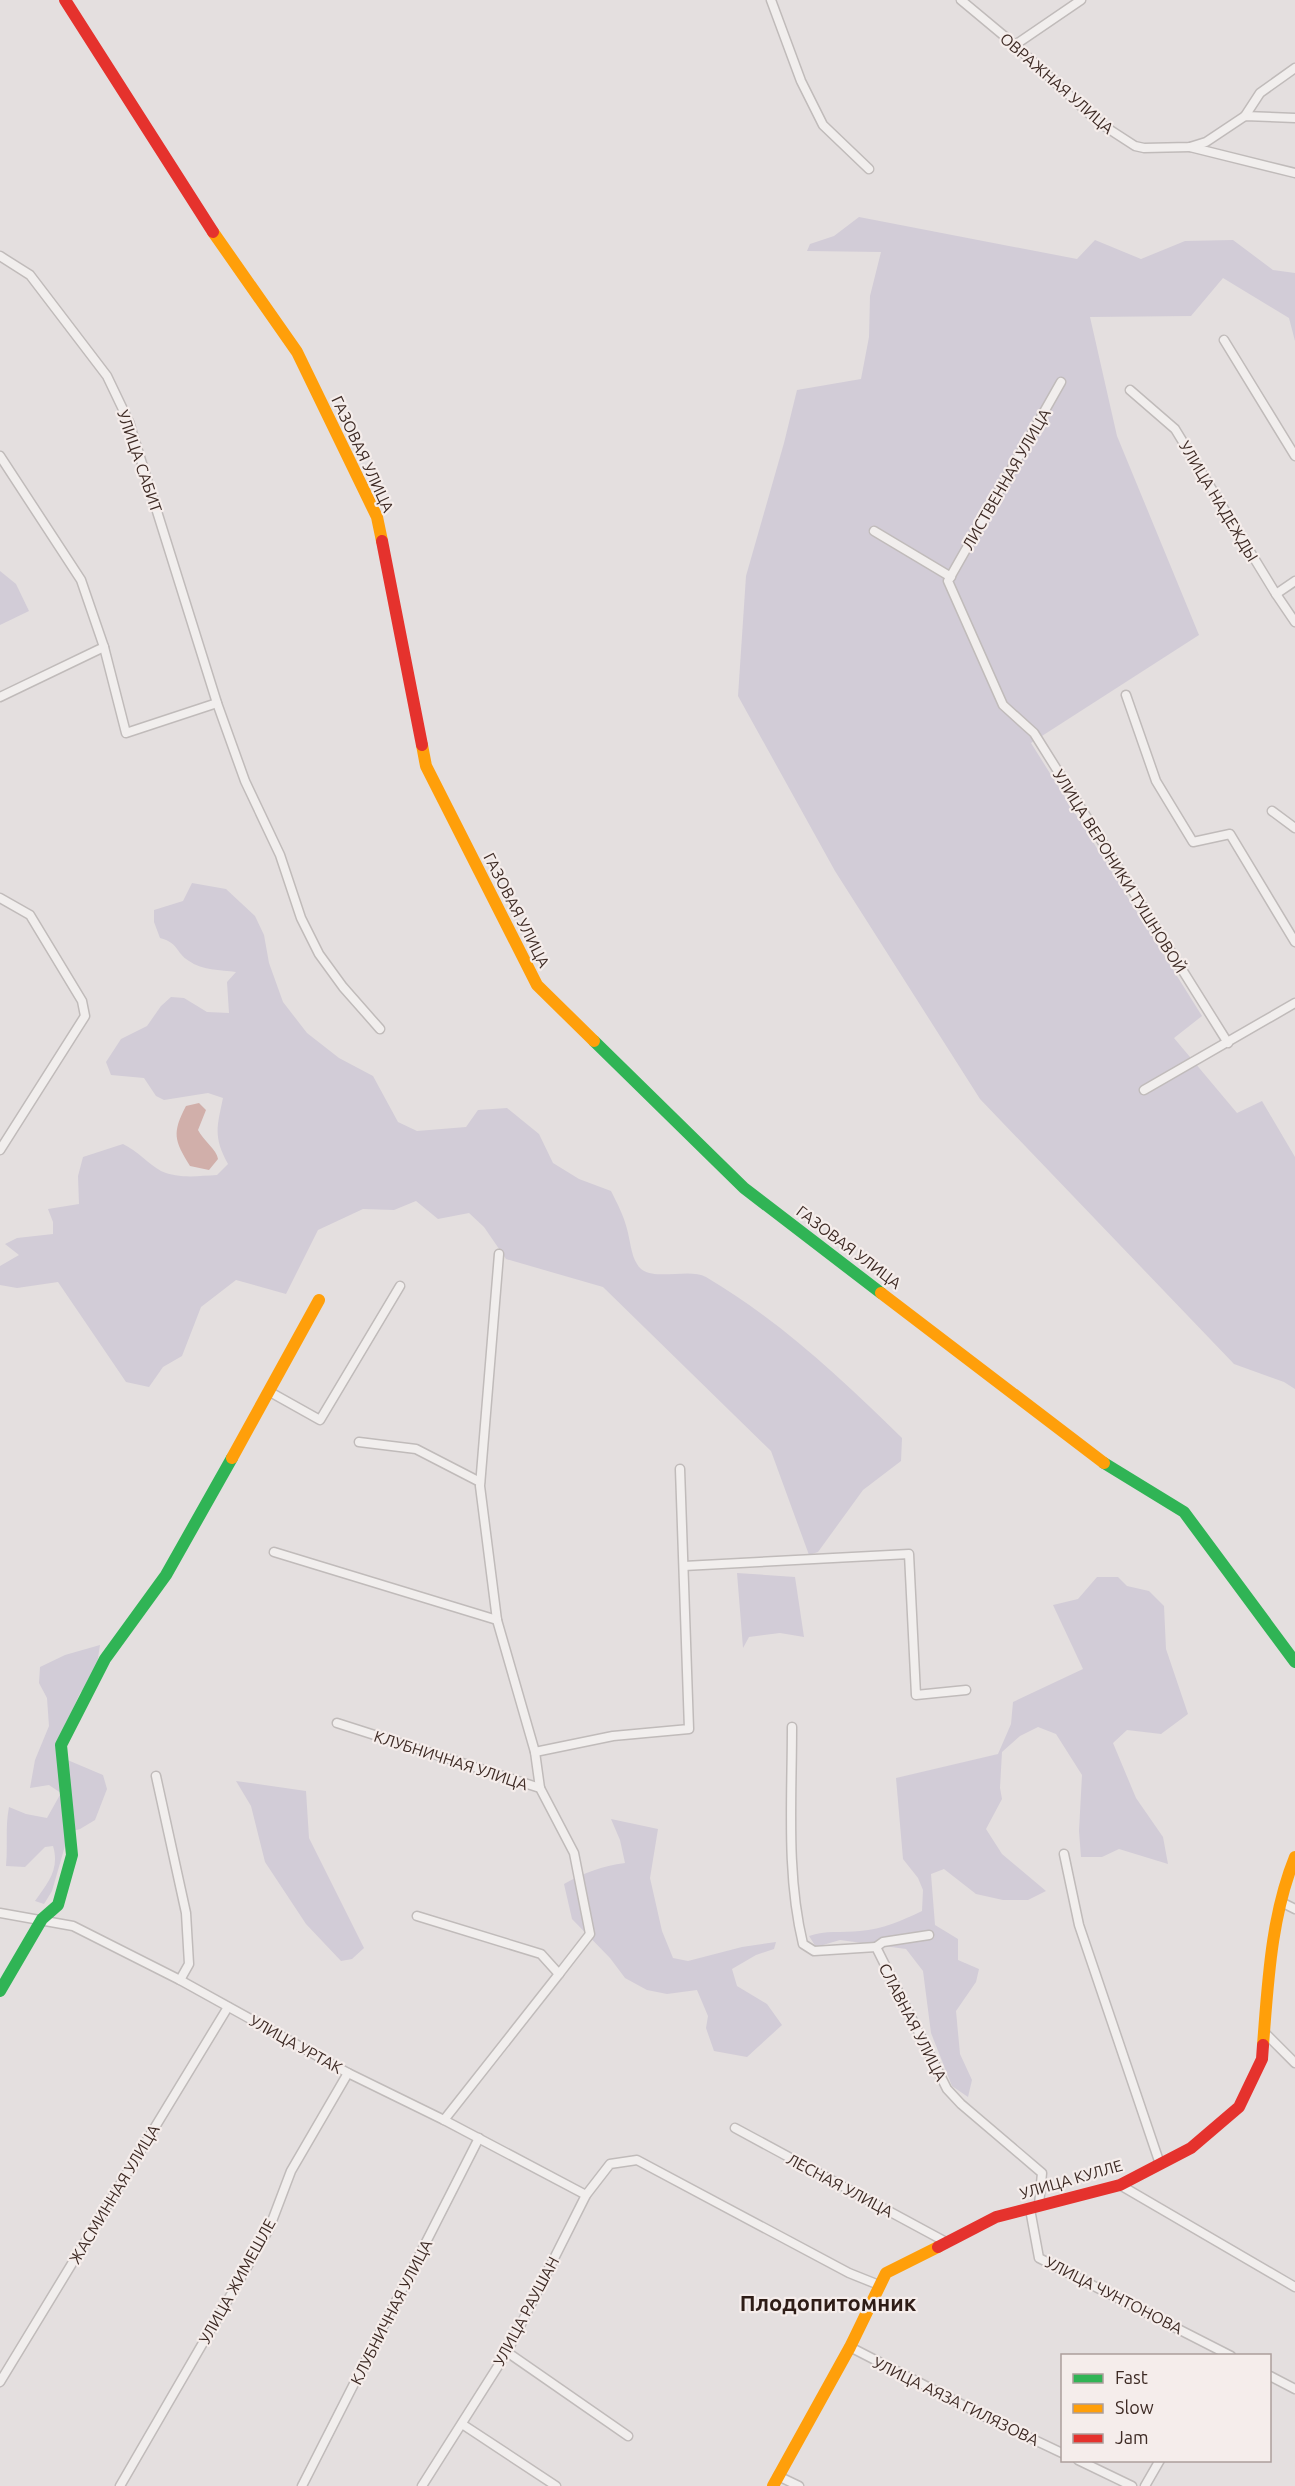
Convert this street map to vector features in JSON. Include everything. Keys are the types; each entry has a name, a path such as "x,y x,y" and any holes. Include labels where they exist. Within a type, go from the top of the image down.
{"street":[{"name":"ГАЗОВАЯ УЛИЦА","path":"65,0 220,243 297,352 362,486 377,518 426,766 537,985 744,1188 1104,1463 1184,1512 1295,1662"},
{"path":"771,0 801,81 823,125 869,169"},
{"name":"ОВРАЖНАЯ УЛИЦА","path":"961,0 1098,122 1135,146 1144,148 1190,147 1206,142 1245,116"},
{"path":"1014,45 1081,0"},
{"path":"1245,116 1260,93 1295,68"},
{"path":"1245,116 1295,118"},
{"path":"1190,147 1295,173"},
{"name":"УЛИЦА САБИТ","path":"0,256 30,275 107,376 129,422 217,703 244,781 280,855 301,918 320,954 343,987 380,1029"},
{"path":"1224,340 1295,456"},
{"name":"ЛИСТВЕННАЯ УЛИЦА","path":"951,577 1062,382"},
{"name":"УЛИЦА НАДЕЖДЫ","path":"1130,390 1175,429 1275,594 1295,622"},
{"path":"0,456 81,580 104,647 126,733 217,703"},
{"path":"874,531 951,577"},
{"name":"УЛИЦА ВЕРОНИКИ ТУШНОВОЙ","path":"951,577 948,580 1003,705 1034,733 1228,1043"},
{"path":"1275,594 1295,581"},
{"path":"0,697 104,647"},
{"path":"1126,695 1156,781 1193,842 1230,834 1295,942"},
{"path":"1272,811 1295,828"},
{"path":"0,898 30,915 82,1001 85,1016 0,1150"},
{"path":"1144,1090 1295,1004"},
{"path":"499,1254 480,1482 497,1620 535,1752 540,1788"},
{"path":"270,1392 321,1420 400,1286"},
{"path":"0,1990 42,1919 58,1905 72,1855 61,1745 105,1659 166,1575 270,1392 319,1300"},
{"path":"359,1442 416,1449 480,1482"},
{"path":"535,1752 613,1736 689,1729 680,1469"},
{"path":"274,1552 497,1620"},
{"path":"684,1566 909,1554 916,1695 966,1690"},
{"name":"КЛУБНИЧНАЯ УЛИЦА","path":"338,1724 540,1788 574,1853 590,1934 444,2120"},
{"name":"СЛАВНАЯ УЛИЦА","path":"792,1727 792,1852 798,1925 803,1944 814,1951 876,1947 947,2089 961,2104 1042,2173 1034,2207"},
{"path":"156,1776 186,1912 189,1964 180,1980"},
{"path":"1064,1854 1079,1925 1160,2164"},
{"name":"УЛИЦА КУЛЛЕ","path":"776,2481 850,2347 886,2273 996,2217 1120,2185 1191,2148 1239,2107 1262,2059 1269,1970 1284,1884 1295,1857"},
{"path":"1281,1902 1295,1908"},
{"name":"УЛИЦА УРТАК","path":"0,1913 73,1926 180,1980 348,2073 444,2120 586,2195"},
{"path":"417,1916 541,1954 559,1974"},
{"path":"876,1947 883,1942 929,1935"},
{"name":"ЖАСМИННАЯ УЛИЦА","path":"0,2382 228,2007"},
{"path":"1264,2032 1295,2063"},
{"name":"УЛИЦА ЖИМЕШЛЕ","path":"120,2486 269,2229 291,2171 348,2073"},
{"name":"ЛЕСНАЯ УЛИЦА","path":"735,2128 946,2242"},
{"name":"КЛУБНИЧНАЯ УЛИЦА","path":"302,2486 479,2139"},
{"name":"УЛИЦА РАУШАН","path":"422,2486 507,2352 586,2195 610,2164 637,2160 849,2273 879,2285"},
{"path":"1120,2185 1295,2287"},
{"name":"УЛИЦА ЧУНТОНОВА","path":"1034,2207 1039,2258 1225,2354"},
{"name":"УЛИЦА АЯЗА ГИЛЯЗОВА","path":"850,2347 1061,2452"},
{"path":"507,2352 628,2436"},
{"path":"1271,2377 1295,2389"},
{"path":"462,2424 556,2486"},
{"path":"1082,2462 1132,2486"},
{"path":"1145,2486 1159,2462"},
{"path":"776,2481 799,2486"}],"shaded area":[{"path":"859,217 1077,259 1095,240 1141,259 1185,241 1233,240 1273,270 1295,273 1295,341 1289,318 1223,278 1191,316 1090,317 1117,436 1199,635 1031,743 1202,1016 1174,1038 1237,1113 1262,1101 1295,1157 1295,1389 1284,1382 1234,1364 980,1099 835,871 738,696 746,576 797,390 861,379 869,337 870,296 881,252 807,251 810,244 834,236"},
{"path":"0,571 16,584 29,611 0,625"},
{"path":"192,883 226,889 255,916 264,935 269,963 283,1002 307,1033 339,1058 373,1076 398,1122 417,1131 466,1127 478,1110 507,1108 539,1134 553,1163 579,1179 611,1191 624,1219 635,1260 642,1270 659,1274 698,1274 733,1294 809,1352 902,1438 901,1461 863,1490 818,1552 809,1555 771,1451 603,1287 506,1259 484,1227 469,1213 438,1219 416,1201 394,1210 363,1209 318,1230 286,1294 236,1280 201,1307 182,1356 163,1367 149,1387 126,1382 58,1282 17,1288 0,1285 0,1266 19,1255 5,1244 17,1238 53,1234 53,1222 48,1209 79,1204 78,1176 83,1157 123,1144 161,1171 175,1175 217,1175 228,1164 218,1139 223,1098 208,1093 164,1100 156,1096 144,1078 111,1075 106,1062 121,1039 147,1026 161,1006 171,997 184,998 207,1012 229,1013 227,982 236,972 194,964 185,958 171,942 160,938 154,922 154,910 183,901"},
{"path":"199,1103 206,1110 198,1130 218,1159 209,1170 190,1166 178,1143 178,1123 186,1106"},
{"path":"737,1573 795,1577 804,1637 780,1633 749,1637 743,1648"},
{"path":"1097,1577 1118,1577 1127,1586 1149,1591 1164,1606 1166,1649 1188,1714 1161,1734 1127,1730 1113,1743 1136,1798 1163,1837 1168,1864 1119,1849 1102,1857 1081,1857 1079,1831 1082,1775 1056,1734 1038,1727 1020,1736 1002,1752 1000,1788 1002,1799 986,1829 1002,1854 1046,1891 1028,1900 1003,1900 976,1894 944,1869 931,1874 935,1925 958,1939 958,1960 979,1969 976,1982 956,2011 960,2054 972,2080 968,2097 952,2086 931,2033 923,1971 906,1949 840,1940 816,1947 809,1936 876,1928 922,1911 923,1890 918,1878 903,1859 896,1778 998,1754 1011,1724 1013,1702 1083,1669 1053,1605 1078,1599"},
{"path":"100,1645 95,1678 80,1693 59,1741 58,1756 103,1775 107,1789 95,1820 80,1829 69,1832 52,1891 44,1904 35,1901 54,1869 53,1846 45,1847 25,1867 6,1866 9,1807 26,1814 47,1818 61,1793 49,1785 30,1788 35,1760 49,1726 47,1698 39,1683 40,1667 65,1655"},
{"path":"236,1781 306,1791 309,1838 364,1948 352,1959 341,1961 306,1924 265,1862 251,1806"},
{"path":"611,1819 658,1829 650,1878 662,1931 673,1958 688,1961 742,1947 776,1942 774,1949 756,1955 732,1969 737,1986 767,2004 782,2025 747,2057 714,2051 706,2028 708,2016 697,1990 667,1994 647,1990 625,1978 610,1958 572,1919 564,1884 593,1870 625,1863 620,1840"}],"traffic: fast":[{"path":"594,1041 744,1188 881,1293"},
{"path":"0,1991 42,1919 58,1905 72,1855 61,1745 105,1659 166,1575 232,1458"},
{"path":"1104,1463 1184,1512 1295,1662"}],"traffic: slow":[{"path":"213,232 297,352 377,517 382,541"},
{"path":"422,745 426,766 537,985 594,1041"},
{"path":"881,1293 1104,1463"},
{"path":"232,1458 319,1300"},
{"path":"1263,2045 1272,1949 1281,1902 1295,1857"},
{"path":"773,2486 850,2347 886,2273 938,2247"}],"traffic: jam":[{"path":"65,0 213,232"},
{"path":"382,541 422,745"},
{"path":"938,2247 996,2217 1120,2185 1191,2148 1239,2107 1262,2059 1263,2045"}],"district":[{"name":"Плодопитомник","path":"828,2303"}]}
